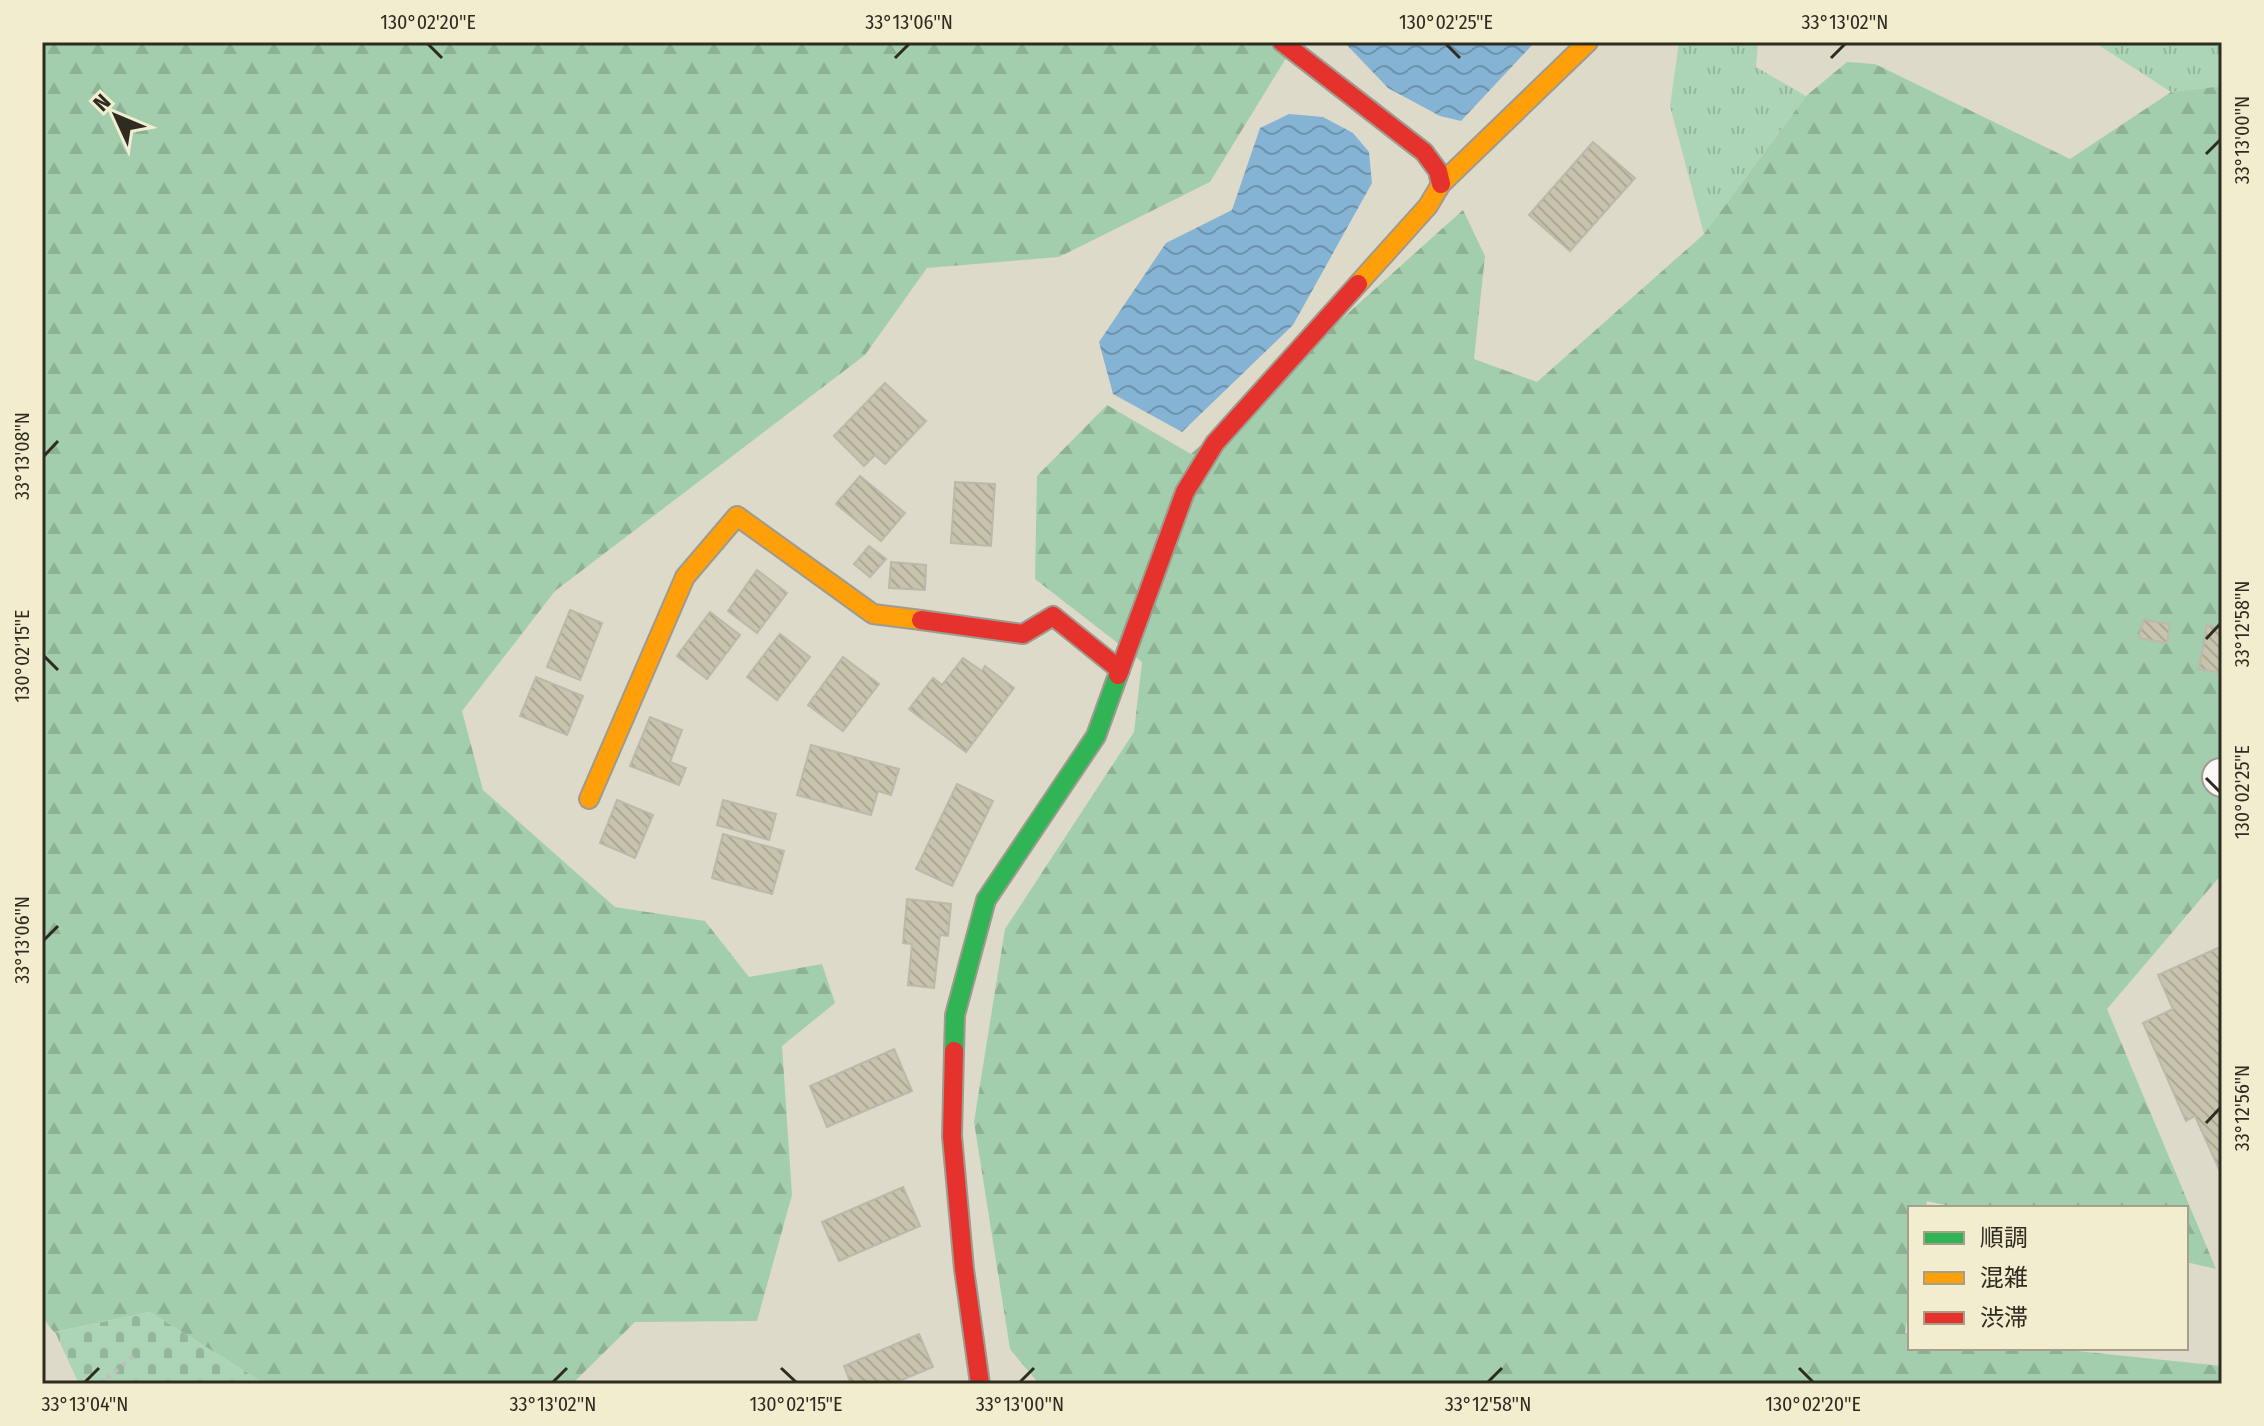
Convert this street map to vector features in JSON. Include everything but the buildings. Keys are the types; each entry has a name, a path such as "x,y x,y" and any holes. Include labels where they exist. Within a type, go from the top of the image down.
{"street":[{"path":"1282,42 1424,152 1438,171 1441,184"},
{"path":"980,1384 964,1269 952,1136 955,1015 986,900 1096,736 1185,492 1215,443 1428,206 1441,184 1588,42"},
{"path":"589,799 685,577 737,516 873,614 1023,634 1053,616 1120,670"}],"path":[{"path":"99,1384 135,1355"}],"green space":[{"path":"42,42 1296,42 1210,182 1059,257 927,268 865,355 555,591 462,711 483,790 615,907 705,921 749,977 822,964 835,1003 782,1046 792,1195 757,1321 635,1322 572,1384 265,1384 150,1312 54,1332 42,1317"},
{"path":"1679,42 1758,42 1756,67 1806,96 1704,234 1670,106"},
{"path":"2094,42 2222,42 2222,86 2171,92"},
{"path":"1847,62 1875,64 2070,159 2171,92 2222,86 2222,874 2107,1009 2216,1269 2188,1262 2188,1206 1949,1206 1927,1201 1926,1206 1908,1206 1908,1315 1905,1333 1908,1334 1908,1350 2067,1350 2222,1366 2222,1384 1039,1384 1010,1349 974,1122 1005,929 1134,732 1142,662 1035,579 1037,476 1107,405 1191,454 1463,210 1485,256 1474,359 1537,382 1704,234 1806,96"},
{"path":"150,1312 265,1384 79,1384 55,1332"}],"water":[{"path":"1344,42 1535,42 1461,121 1440,116 1388,88"},
{"path":"1289,114 1323,117 1353,133 1369,152 1372,183 1293,325 1182,432 1113,394 1099,342 1166,243 1232,210 1260,128"}],"traffic: fast":[{"path":"954,1051 955,1015 986,900 1096,736 1118,675"}],"traffic: slow":[{"path":"1358,284 1428,206 1441,184 1588,42"},
{"path":"589,799 685,577 737,516 873,614 921,620"}],"traffic: jam":[{"path":"1282,42 1424,152 1438,171 1441,184"},
{"path":"1118,675 1185,492 1215,443 1358,284"},
{"path":"921,620 1023,634 1053,616 1120,670"},
{"path":"954,1051 952,1136 964,1269 980,1384"}]}
